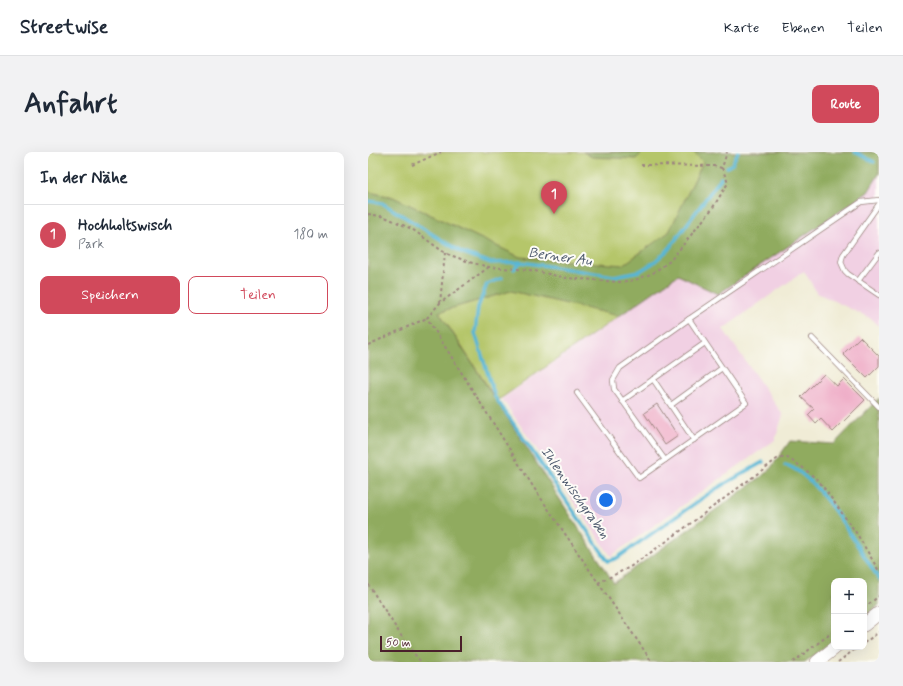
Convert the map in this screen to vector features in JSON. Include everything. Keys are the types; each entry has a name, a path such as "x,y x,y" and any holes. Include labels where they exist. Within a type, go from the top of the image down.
{"street":[{"path":"867,623 879,613"},
{"path":"817,662 832,650"}],"lane":[{"path":"666,460 614,389 613,384 615,374 620,368 689,319 861,202 879,200"},
{"path":"879,204 843,255 841,262 844,271 879,295"},
{"path":"858,281 879,252"},
{"path":"577,393 639,478 746,403 689,319"},
{"path":"812,338 879,407"},
{"path":"622,400 705,343"},
{"path":"670,405 722,368"},
{"path":"653,379 694,440"}],"path":[{"path":"412,165 441,152"},
{"path":"368,214 385,217 412,229 445,253 469,262 489,267 530,270 574,278 620,282 635,280 652,273 670,261 712,209 728,183 722,168 727,152"},
{"path":"641,165 714,166 722,168"},
{"path":"440,304 445,253"},
{"path":"368,345 427,318 440,304 489,267"},
{"path":"427,318 522,469 652,662"},
{"path":"598,583 630,567 777,459 786,457 802,467 818,481 857,534 879,571"},
{"path":"368,584 407,645 421,662"},
{"path":"867,606 879,596"},
{"path":"793,662 831,632"},
{"path":"867,641 879,632"},
{"path":"838,662 854,650"}],"shaded area":[{"path":"879,174 879,326 872,319 817,293 804,271 723,329 783,415 775,440 611,556 502,399 678,275 718,293 868,192"}],"green space":[{"path":"368,152 879,152 879,174 868,192 718,294 678,275 497,401 439,312 393,197 368,192"},
{"path":"583,152 643,152 636,159 592,157"},
{"path":"694,152 879,152 879,174 868,192 718,294 678,275 619,316 511,291 439,312 614,583 768,472 790,441 834,444 879,398 879,605 867,615 867,578 831,578 831,642 805,662 368,662 368,192 393,197 520,257 623,265 669,232 703,162"}],"building":[{"path":"860,337 879,356 879,366 867,378 843,354"},
{"path":"824,374 837,386 844,379 865,400 833,432 821,419 816,424 808,415 814,409 801,397"},
{"path":"657,404 678,436 665,445 644,413"}],"waterway":[{"name":"Berner Au","path":"727,167 732,164 738,152"},
{"path":"855,152 874,162"},
{"name":"Berner Au","path":"368,201 382,203 461,252 491,263 521,262 614,276 640,271 653,263 668,250 721,178"},
{"name":"Berner Au","path":"514,269 521,262"},
{"name":"Ihlenwischgraben","path":"502,278 487,284 478,307 475,333 495,397 608,561 617,558 714,490 763,462"},
{"name":"Ihlenwischgraben","path":"785,465 797,471 811,482 824,497 837,514 879,579"}],"place":[{"name":"Hochholtswisch","path":"554,214"}]}
